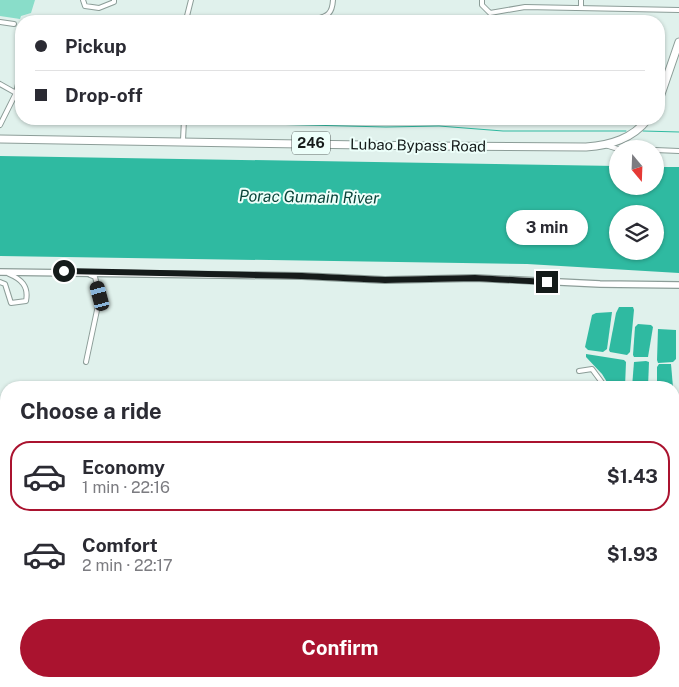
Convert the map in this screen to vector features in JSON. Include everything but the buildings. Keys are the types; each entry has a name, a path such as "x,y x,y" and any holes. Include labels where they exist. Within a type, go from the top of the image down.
{"highway":[{"path":"665,84 679,42"},
{"name":"Lubao Bypass Road","path":"0,139 183,140 427,146 606,146 634,133 642,125"}],"street":[{"path":"83,0 85,6 95,8 114,2 114,0"},
{"path":"187,15 192,0"},
{"path":"325,15 330,13 333,0"},
{"path":"482,0 482,5 490,13 525,7 553,6 679,10"},
{"path":"553,0 553,6"},
{"path":"581,0 581,8"},
{"path":"0,22 14,24"},
{"path":"0,84 15,92"},
{"path":"0,125 15,95"},
{"path":"183,140 184,125"},
{"path":"664,151 679,152"},
{"path":"2,272 83,271 302,276 385,280 475,278 600,284 679,285"},
{"path":"83,271 95,277 100,296 86,362"},
{"path":"0,282 5,284 11,303 26,301 26,287 20,279 2,272"},
{"path":"579,371 592,368 601,381"}],"shaded area":[{"path":"0,0 35,0 31,13 15,15 15,18 0,16"}],"water":[{"name":"Porac Gumain River","path":"0,156 609,166 609,195 664,195 664,167 679,167 679,273 527,264 0,256"},
{"path":"619,307 633,307 634,310 630,352 627,355 610,352 609,350 616,313"},
{"path":"612,312 607,349 603,352 588,350 585,347 592,315"},
{"path":"638,324 651,325 653,327 648,357 634,357 633,355 635,327"},
{"path":"658,329 676,330 676,359 673,362 658,363"},
{"path":"586,354 624,360 626,362 625,381 606,381 586,357"},
{"path":"634,362 649,362 648,381 632,381"},
{"path":"659,364 671,364 672,381 657,381 657,367"}],"waterway":[{"path":"305,125 439,126 503,131 626,131"},
{"path":"643,131 679,132"}],"route":[{"path":"64,271 302,276 385,280 475,278 547,282"}]}
